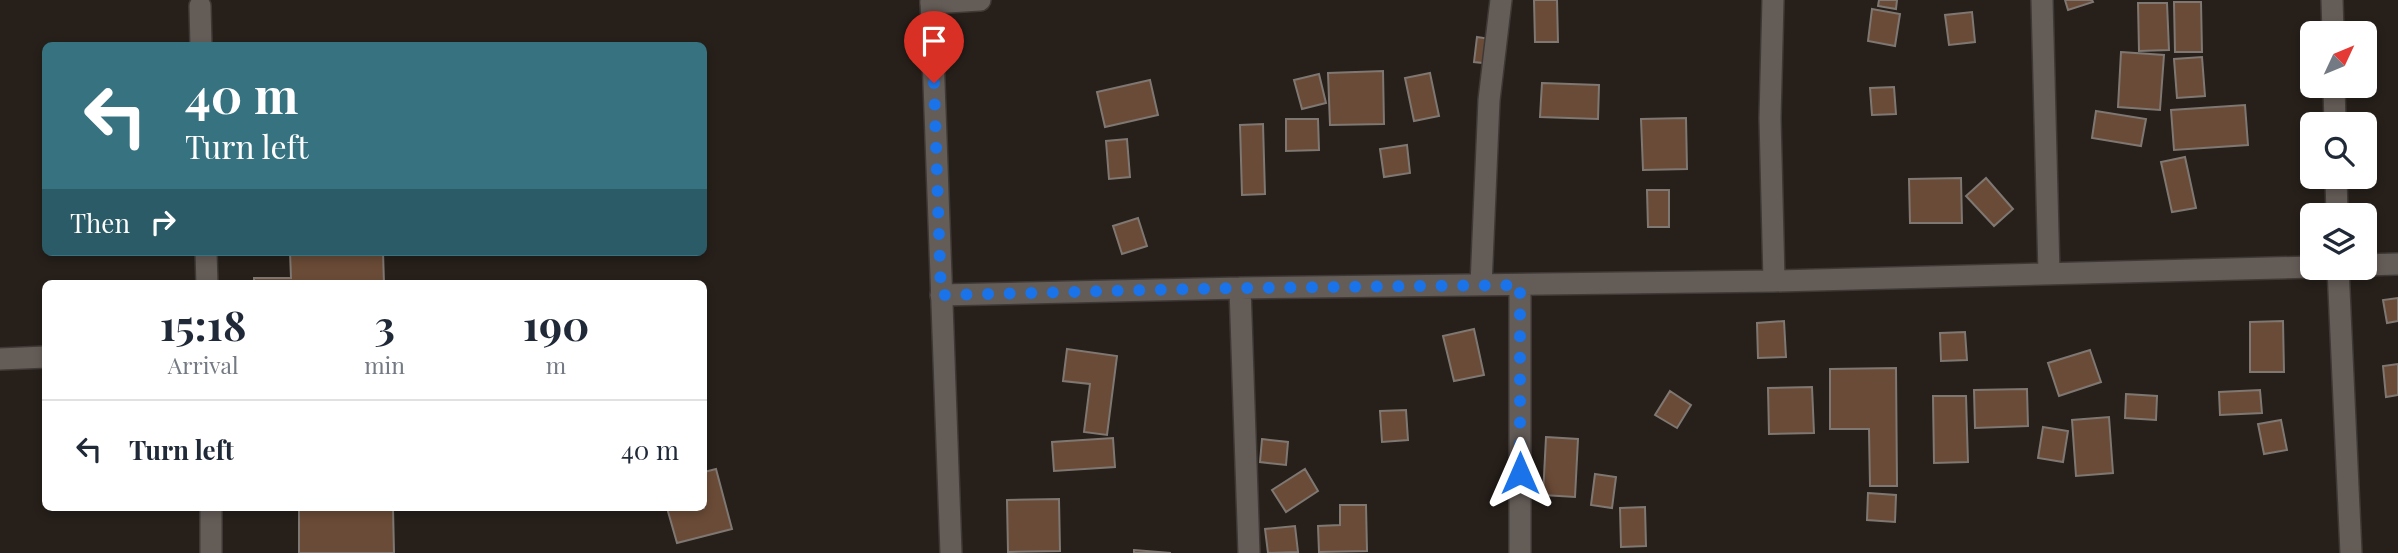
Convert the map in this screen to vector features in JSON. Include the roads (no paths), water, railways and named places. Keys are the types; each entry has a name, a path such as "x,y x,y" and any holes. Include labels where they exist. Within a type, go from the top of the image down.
{"street":[{"path":"951,553 931,1 980,0"},
{"path":"1481,285 1489,100 1501,0"},
{"path":"1773,0 1770,118 1774,281"},
{"path":"2042,0 2049,273"},
{"path":"2332,0 2333,21"},
{"path":"200,6 201,42"},
{"path":"206,256 206,280"},
{"path":"2377,265 2398,264"},
{"path":"941,295 1774,281 2300,267"},
{"path":"2339,280 2351,553"},
{"path":"1520,285 1520,553"},
{"path":"1240,288 1249,553"},
{"path":"0,359 42,358"},
{"path":"211,511 211,553"}]}
